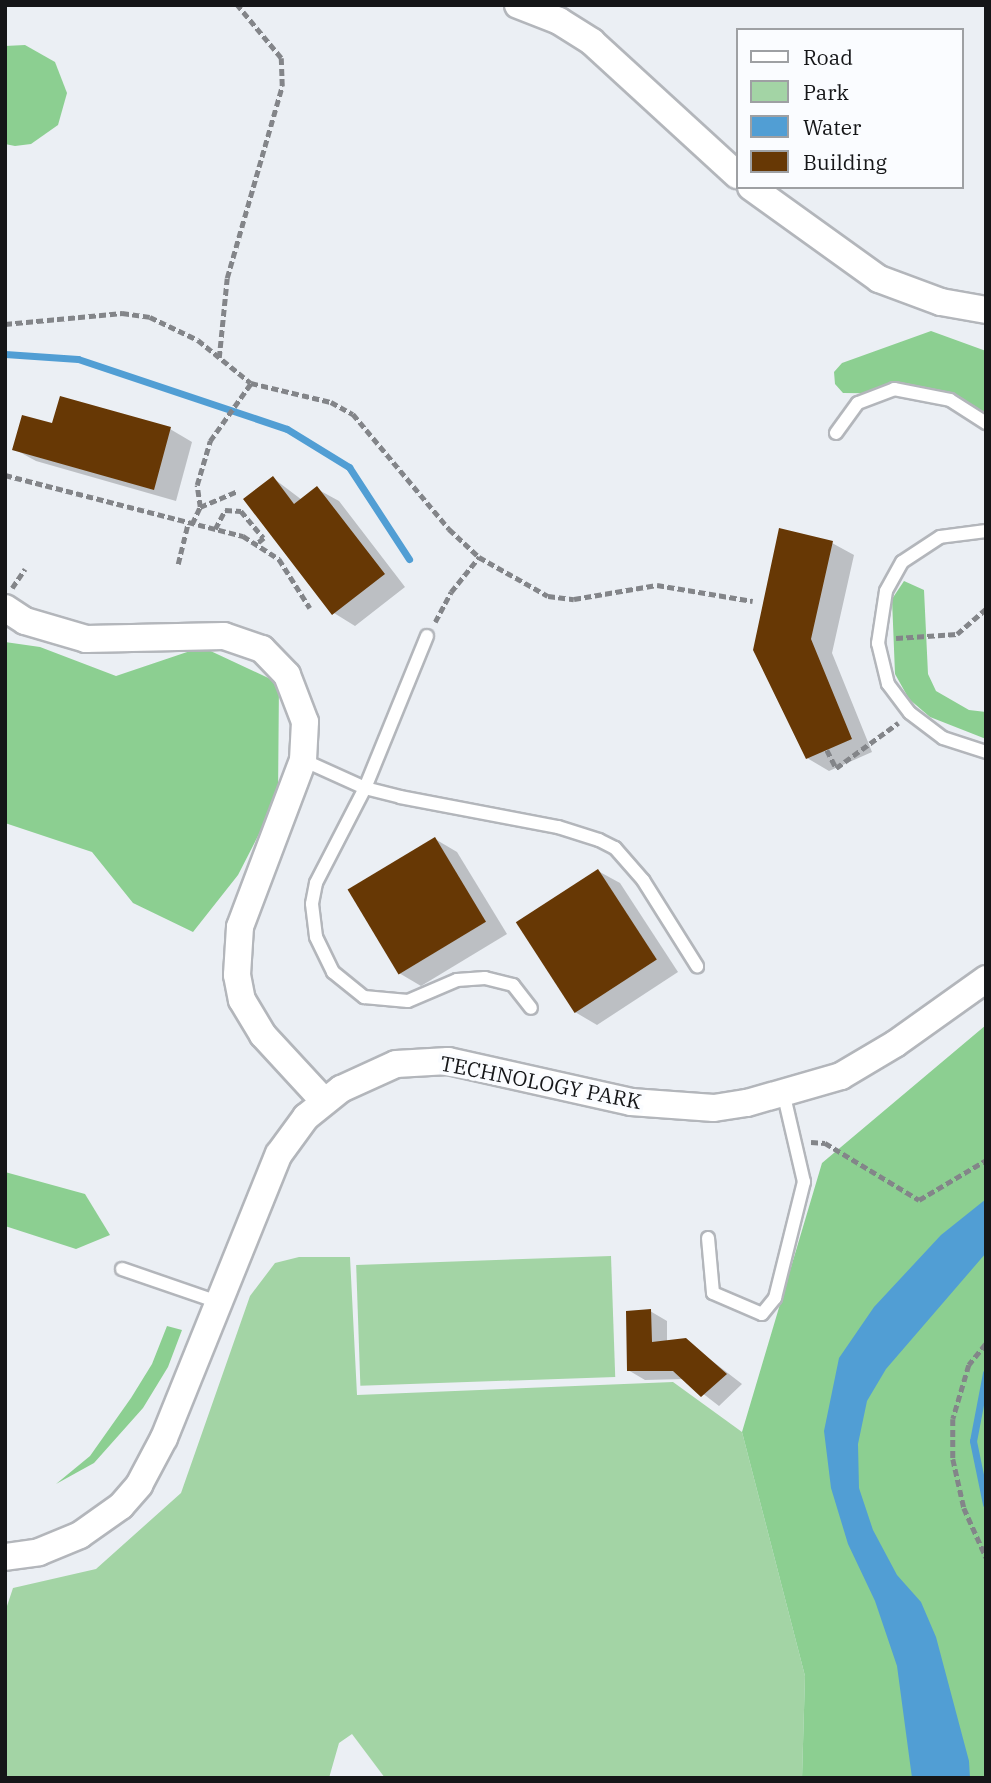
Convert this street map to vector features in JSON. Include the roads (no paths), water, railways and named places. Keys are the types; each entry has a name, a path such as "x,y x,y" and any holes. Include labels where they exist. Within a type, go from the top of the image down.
{"street":[{"path":"518,5 559,21 592,42 736,174"},
{"path":"754,189 879,279 941,302 986,310"},
{"path":"5,608 25,621 86,639 224,636 262,649 296,690 305,722 303,760 240,927 237,975 242,1000 257,1026 324,1101"},
{"name":"TECHNOLOGY PARK","path":"5,1558 39,1552 80,1535 121,1506 139,1485 164,1438 279,1154 289,1137 324,1101 374,1072 420,1060 482,1067 592,1095 656,1105 715,1108 783,1096 820,1085 872,1059 986,979"}],"lane":[{"path":"836,433 858,403 894,389 950,400 986,423"},
{"path":"986,531 940,537 902,562 886,591 878,639 888,684 910,713 943,738 986,752"},
{"path":"427,636 365,788 312,898 316,937 333,972 364,997 391,1001 416,999 462,979 491,978 518,989 531,1008"},
{"path":"303,760 365,788 440,807 558,827 615,848 643,880 697,966"},
{"path":"708,1238 713,1293 762,1314 775,1298 799,1212 804,1182 783,1096"},
{"path":"122,1269 218,1302"}],"water":[{"path":"986,1199 986,1253 886,1369 867,1401 858,1444 859,1488 873,1530 897,1575 921,1602 936,1637 969,1761 970,1778 912,1778 897,1666 875,1601 848,1544 831,1488 824,1431 839,1358 874,1307 941,1235"}],"waterway":[{"path":"5,354 78,359 287,429 349,467 409,559"},
{"path":"986,1373 973,1441 986,1504"}]}
